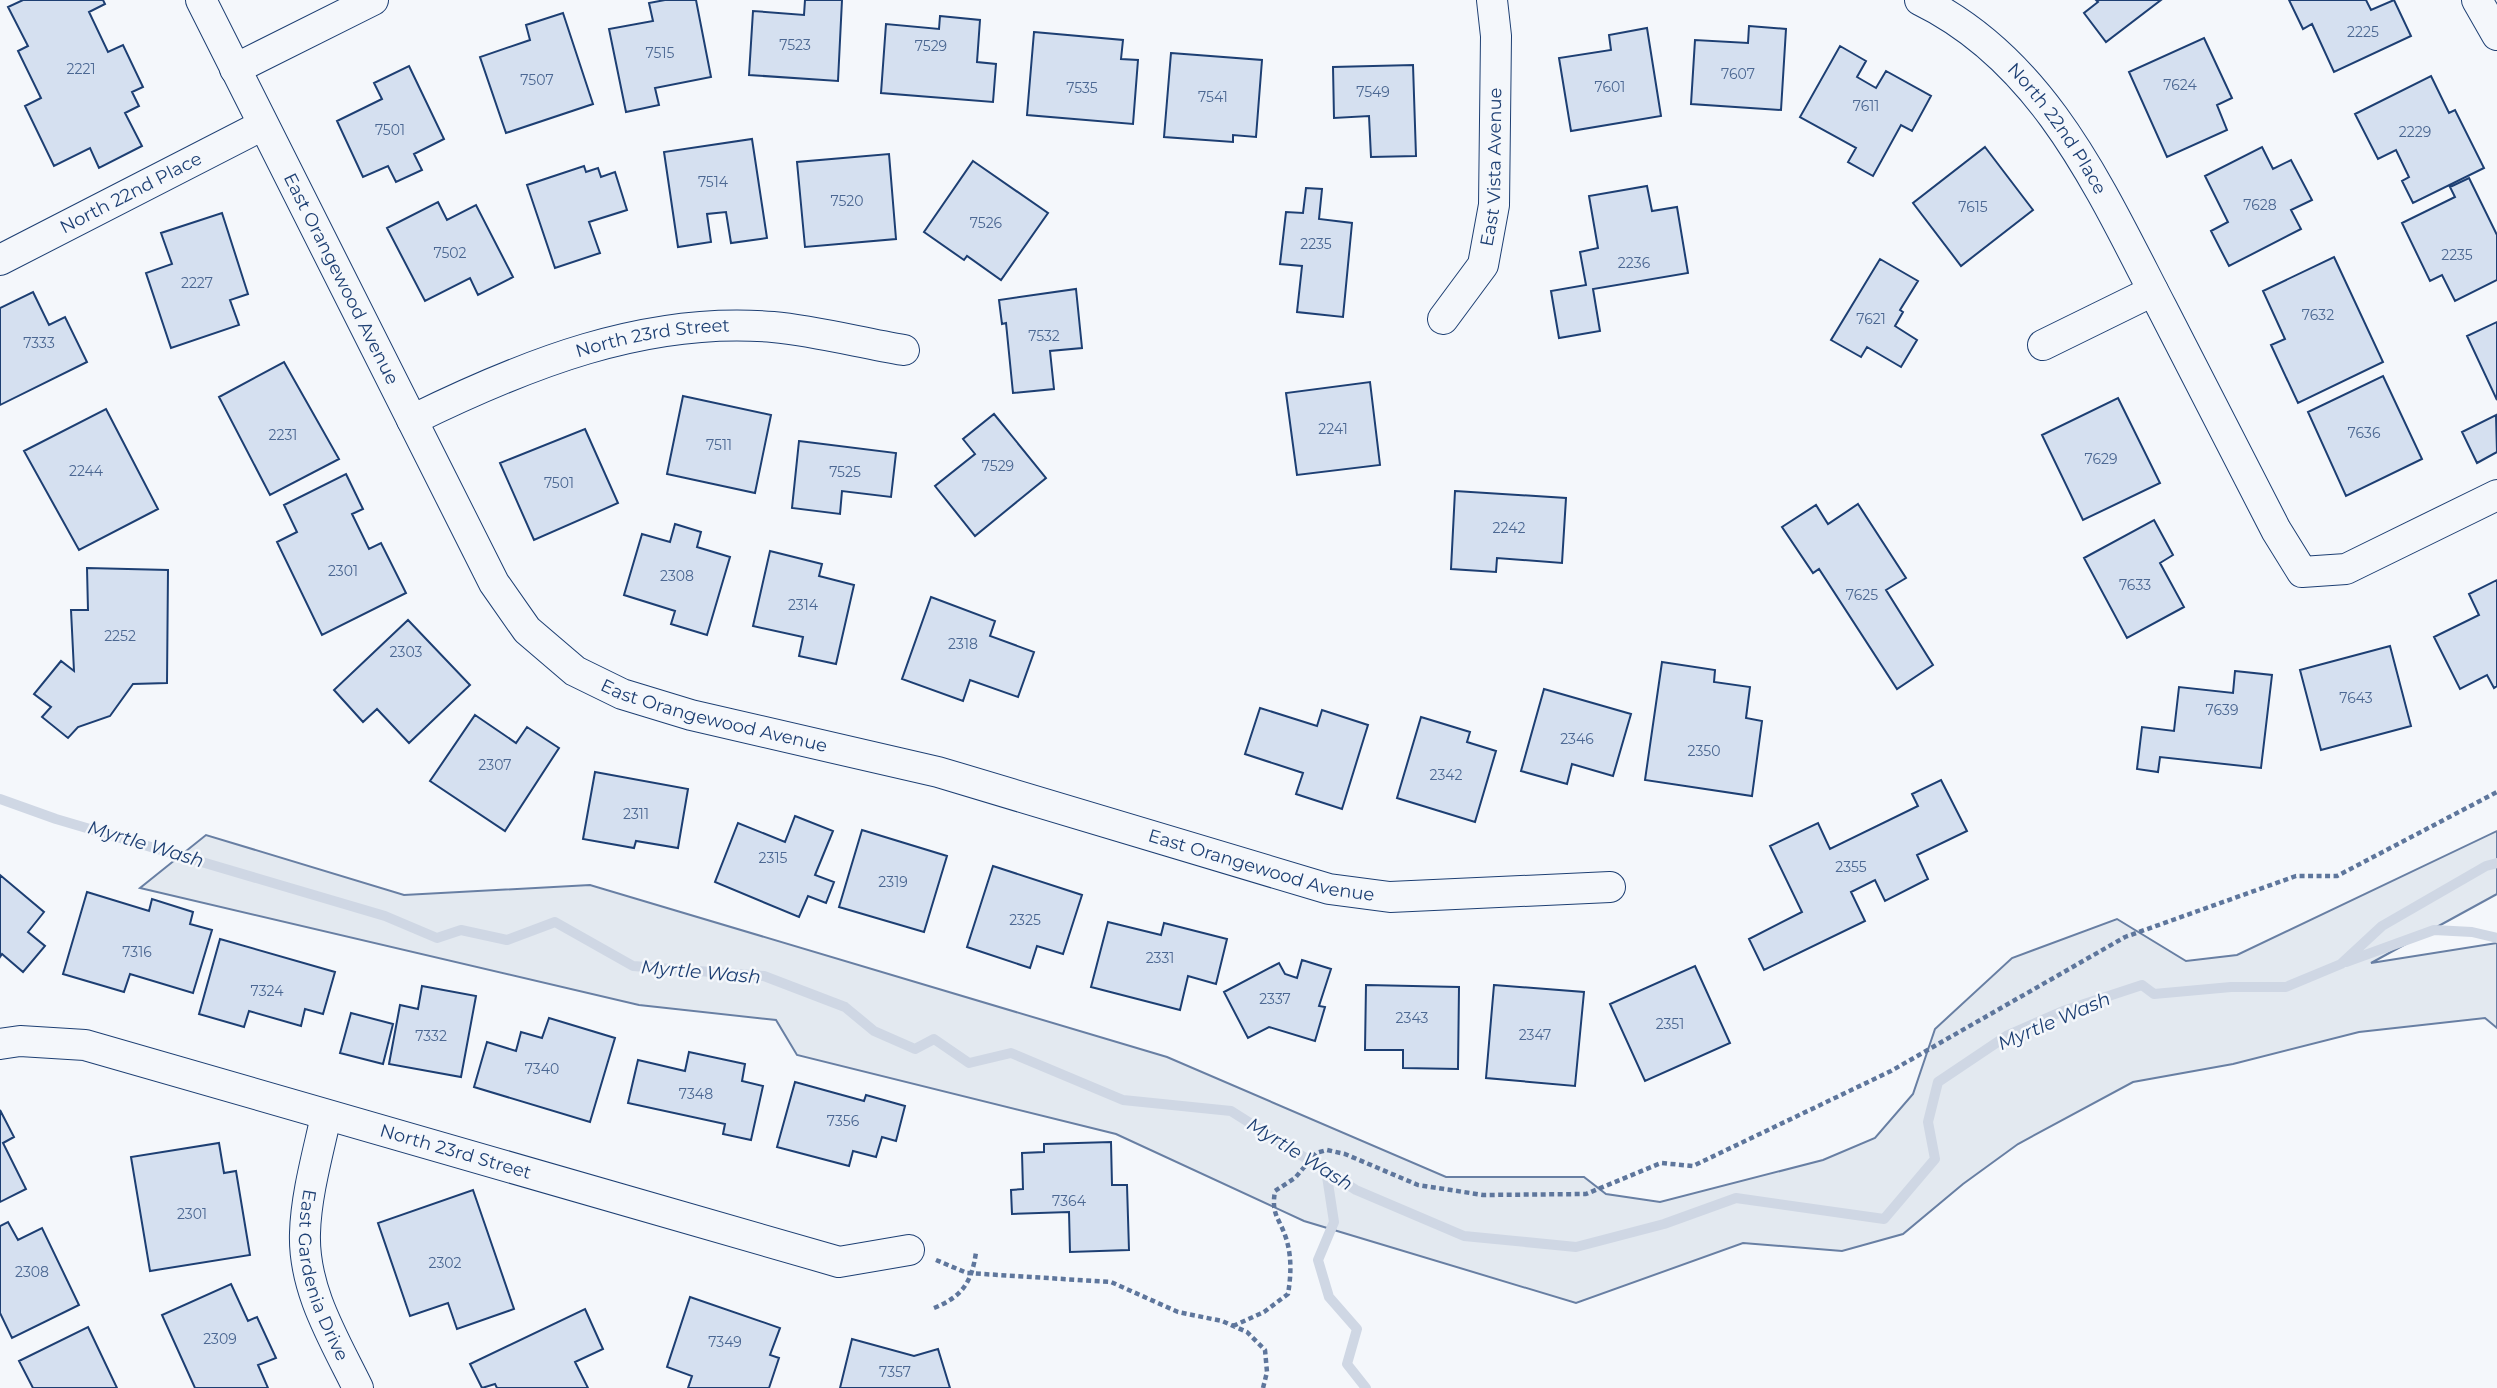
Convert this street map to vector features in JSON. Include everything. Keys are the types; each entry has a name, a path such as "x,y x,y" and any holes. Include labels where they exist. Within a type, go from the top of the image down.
{"street":[{"name":"East Orangewood Avenue","path":"201,0 494,583 527,630 575,671 622,694 691,715 938,772 1329,889 1401,897 1610,887"},
{"path":"235,69 373,0"},
{"name":"East Vista Avenue","path":"1443,319 1483,265 1494,205 1496,36 1492,0"},
{"name":"North 22nd Place","path":"1920,0 1975,33 2024,78 2060,122 2078,149 2276,530 2302,572 2346,569 2497,495"},
{"path":"2477,0 2497,34"},
{"name":"North 22nd Place","path":"0,260 263,125"},
{"path":"2043,345 2153,291"},
{"name":"North 23rd Street","path":"412,420 487,383 563,354 648,334 710,328 773,327 904,350"},
{"name":"North 23rd Street","path":"0,1044 20,1041 85,1045 839,1262 909,1250"},
{"name":"East Gardenia Drive","path":"326,1116 305,1233 311,1283 321,1314 358,1388"}],"path":[{"path":"1233,1326 1264,1312 1288,1294 1292,1273 1288,1242 1272,1209 1275,1191 1294,1178 1316,1153 1326,1150 1345,1154 1418,1185 1483,1195 1586,1194 1661,1163 1693,1166 1891,1071 2125,937 2296,876 2337,876 2497,792"},
{"path":"909,1250 973,1273 1111,1282 1178,1312 1233,1326 1247,1332 1265,1350 1267,1372 1263,1388"},
{"path":"934,1308 951,1301 965,1290 973,1273 976,1252"}],"shaded area":[{"path":"2497,831 2497,894 2371,963 2497,943 2497,1028 2485,1018 2359,1032 2233,1064 2133,1082 2018,1144 1963,1184 1903,1234 1842,1251 1743,1243 1576,1303 1304,1221 1116,1134 797,1055 776,1020 639,1005 140,888 206,835 404,895 590,885 1167,1057 1446,1177 1584,1177 1606,1194 1660,1202 1823,1160 1875,1138 1913,1094 1935,1029 2012,958 2117,919 2186,961 2237,955"}],"building":[{"path":"23,0 103,0 105,4 89,12 108,52 123,45 143,87 132,92 139,106 125,113 142,146 99,168 90,148 54,166 25,106 41,98 18,51 28,46 8,7"},
{"path":"696,0 711,77 655,88 659,105 626,112 609,29 653,21 649,3"},
{"path":"805,0 842,0 838,81 749,75 753,11 804,15"},
{"path":"2096,0 2161,0 2106,42 2084,13 2098,2"},
{"path":"2289,0 2366,0 2371,10 2394,0 2411,36 2334,72 2312,24 2303,29"},
{"path":"563,13 593,104 506,133 480,57 530,40 526,25"},
{"path":"940,16 980,20 977,62 996,64 993,102 881,93 886,24 939,29"},
{"path":"1749,26 1786,29 1781,110 1691,104 1695,40 1748,43"},
{"path":"1647,28 1661,116 1571,131 1559,58 1611,50 1609,35"},
{"path":"1034,32 1123,40 1121,59 1138,60 1133,124 1027,115"},
{"path":"2204,38 2232,98 2217,105 2227,130 2167,157 2129,72"},
{"path":"1840,46 1866,61 1857,77 1876,88 1886,71 1931,96 1912,131 1901,125 1873,176 1848,162 1856,148 1800,117"},
{"path":"1171,53 1262,60 1256,137 1233,135 1233,142 1164,137"},
{"path":"1413,65 1416,156 1371,157 1369,116 1334,118 1333,67"},
{"path":"409,66 444,139 414,154 422,170 396,182 388,166 363,177 337,121 382,99 374,83"},
{"path":"2431,76 2449,113 2455,110 2484,168 2413,203 2402,181 2409,177 2396,150 2378,159 2355,114"},
{"path":"752,139 767,238 731,243 726,212 707,214 711,242 678,247 664,152"},
{"path":"1985,147 2033,210 1961,266 1913,203"},
{"path":"2262,147 2273,169 2291,160 2312,200 2291,210 2301,229 2229,266 2211,231 2228,222 2205,176"},
{"path":"889,154 896,239 805,247 797,162"},
{"path":"973,161 1048,213 1001,280 967,256 964,260 924,232"},
{"path":"584,166 586,172 598,168 601,177 615,172 627,210 589,222 600,253 555,268 527,185"},
{"path":"2469,178 2497,235 2497,280 2455,301 2442,275 2430,281 2402,223 2455,197 2450,187"},
{"path":"1647,186 1652,211 1677,207 1688,273 1593,289 1600,331 1559,338 1551,291 1586,285 1580,252 1598,248 1589,196"},
{"path":"1306,188 1322,189 1319,219 1352,223 1343,317 1297,312 1302,266 1280,264 1286,212 1303,213"},
{"path":"438,202 447,220 476,205 513,277 478,295 470,278 425,301 387,228"},
{"path":"222,213 248,294 230,300 239,325 171,348 146,273 172,264 161,233"},
{"path":"2334,257 2383,362 2298,403 2271,345 2285,339 2263,291"},
{"path":"1880,259 1918,281 1900,310 1903,312 1895,326 1917,340 1901,367 1867,347 1861,357 1831,340"},
{"path":"1076,289 1082,348 1050,351 1054,389 1013,393 1006,323 1002,324 999,300"},
{"path":"33,292 49,325 65,317 87,362 0,405 0,308"},
{"path":"2497,322 2497,400 2467,336"},
{"path":"284,362 339,459 270,495 219,397"},
{"path":"2383,376 2422,459 2346,496 2308,412"},
{"path":"1370,382 1380,465 1297,475 1286,393"},
{"path":"683,396 771,415 755,493 667,474"},
{"path":"2118,398 2160,483 2083,520 2042,435"},
{"path":"106,409 158,509 79,550 24,451"},
{"path":"994,414 1046,478 975,536 935,486 975,454 963,439"},
{"path":"2496,415 2497,452 2477,463 2462,432"},
{"path":"585,429 618,503 534,540 500,463"},
{"path":"799,441 896,453 891,497 842,491 840,514 792,508"},
{"path":"346,474 363,509 352,514 369,549 381,543 406,593 322,635 277,542 297,532 284,505"},
{"path":"1455,491 1566,498 1562,563 1497,558 1496,572 1451,569"},
{"path":"1858,504 1906,578 1886,590 1933,665 1897,689 1819,569 1813,573 1782,527 1816,505 1828,524"},
{"path":"2154,520 2173,555 2160,563 2184,607 2127,638 2084,558"},
{"path":"675,524 701,532 697,547 730,557 707,635 671,624 675,611 624,595 642,534 670,542"},
{"path":"770,551 822,564 819,576 854,585 836,664 799,656 803,637 753,626"},
{"path":"87,568 168,570 167,683 133,684 110,716 78,727 68,738 42,717 51,707 34,694 61,661 74,671 71,610 88,610"},
{"path":"2497,580 2497,686 2494,688 2487,675 2460,689 2434,637 2479,615 2469,594"},
{"path":"931,597 995,621 990,636 1034,652 1018,697 970,680 963,701 902,679"},
{"path":"408,620 470,685 409,743 377,709 363,722 334,690"},
{"path":"2390,646 2411,726 2321,750 2300,670"},
{"path":"1662,662 1715,670 1714,682 1750,687 1746,718 1762,721 1752,796 1645,780"},
{"path":"2235,671 2272,675 2261,768 2160,757 2158,772 2137,769 2142,727 2174,731 2179,687 2233,693"},
{"path":"1544,689 1631,714 1613,776 1572,764 1567,784 1521,771"},
{"path":"1260,708 1317,726 1322,710 1368,725 1342,809 1296,794 1303,773 1245,754"},
{"path":"475,715 516,743 527,727 559,748 505,831 430,781"},
{"path":"1421,717 1470,732 1467,742 1496,751 1475,822 1397,798"},
{"path":"595,772 688,789 678,848 636,841 634,848 583,839"},
{"path":"1941,780 1967,831 1917,855 1928,879 1885,901 1875,880 1851,892 1865,921 1764,970 1749,939 1802,912 1770,846 1818,823 1830,849 1918,806 1912,794"},
{"path":"795,816 833,831 815,875 834,882 826,903 808,896 799,917 715,882 738,823 785,842"},
{"path":"862,830 947,856 924,932 839,907"},
{"path":"993,866 1082,895 1063,954 1037,946 1030,968 967,947"},
{"path":"0,875 44,912 28,932 45,946 23,972 2,954 0,957"},
{"path":"87,892 149,911 152,899 193,912 190,924 212,930 193,993 130,974 124,992 63,974"},
{"path":"1108,922 1161,935 1164,923 1227,939 1216,984 1188,976 1180,1010 1091,987"},
{"path":"220,939 335,972 323,1014 305,1009 301,1026 249,1011 244,1027 199,1014"},
{"path":"1302,960 1331,969 1319,1006 1325,1007 1315,1041 1269,1027 1248,1038 1224,992 1279,963 1285,974 1297,978"},
{"path":"1695,966 1730,1043 1645,1081 1610,1004"},
{"path":"1366,985 1459,987 1458,1069 1403,1068 1403,1050 1365,1050"},
{"path":"1494,985 1584,992 1575,1086 1486,1078"},
{"path":"422,986 476,996 461,1077 389,1064 400,1005 418,1009"},
{"path":"351,1013 393,1024 383,1064 340,1053"},
{"path":"549,1018 615,1038 590,1122 474,1087 487,1042 516,1051 521,1032 542,1038"},
{"path":"689,1052 745,1064 742,1081 763,1086 751,1140 723,1134 725,1124 628,1103 638,1060 685,1071"},
{"path":"795,1082 864,1101 866,1095 905,1106 896,1141 882,1137 876,1157 853,1151 849,1166 777,1147"},
{"path":"0,1110 14,1137 3,1143 26,1189 0,1202"},
{"path":"1111,1142 1112,1185 1127,1185 1129,1250 1070,1252 1069,1212 1012,1214 1011,1190 1023,1189 1022,1153 1044,1152 1044,1144"},
{"path":"219,1143 224,1173 236,1171 250,1255 150,1271 131,1157"},
{"path":"473,1190 514,1309 457,1329 448,1303 410,1316 378,1223"},
{"path":"8,1222 18,1240 42,1228 79,1305 12,1338 0,1313 0,1226"},
{"path":"231,1284 248,1321 257,1317 276,1358 258,1365 268,1388 195,1388 162,1315"},
{"path":"690,1297 780,1328 770,1355 779,1358 769,1388 688,1388 692,1376 667,1367"},
{"path":"585,1309 603,1349 575,1362 588,1388 497,1388 495,1384 482,1388 470,1364"},
{"path":"88,1327 117,1388 33,1388 19,1361"},
{"path":"852,1339 914,1356 938,1349 950,1388 840,1388"}],"waterway":[{"name":"Myrtle Wash","path":"0,799 56,819 385,916 437,938 461,930 507,940 555,922 633,966 764,976 845,1007 874,1031 915,1049 934,1039 969,1063 1011,1053 1123,1100 1231,1111 1356,1190 1464,1236 1576,1247 1664,1224 1736,1198 1884,1219 1935,1159 1928,1122 1938,1082 2008,1035 2063,1011 2142,985 2154,994 2231,987 2286,987 2341,964 2382,926 2486,866 2497,863"},
{"path":"2346,962 2434,930 2472,932 2497,938"},
{"path":"1326,1170 1334,1222 1318,1260 1329,1297 1357,1329 1347,1364 1366,1388"}]}
